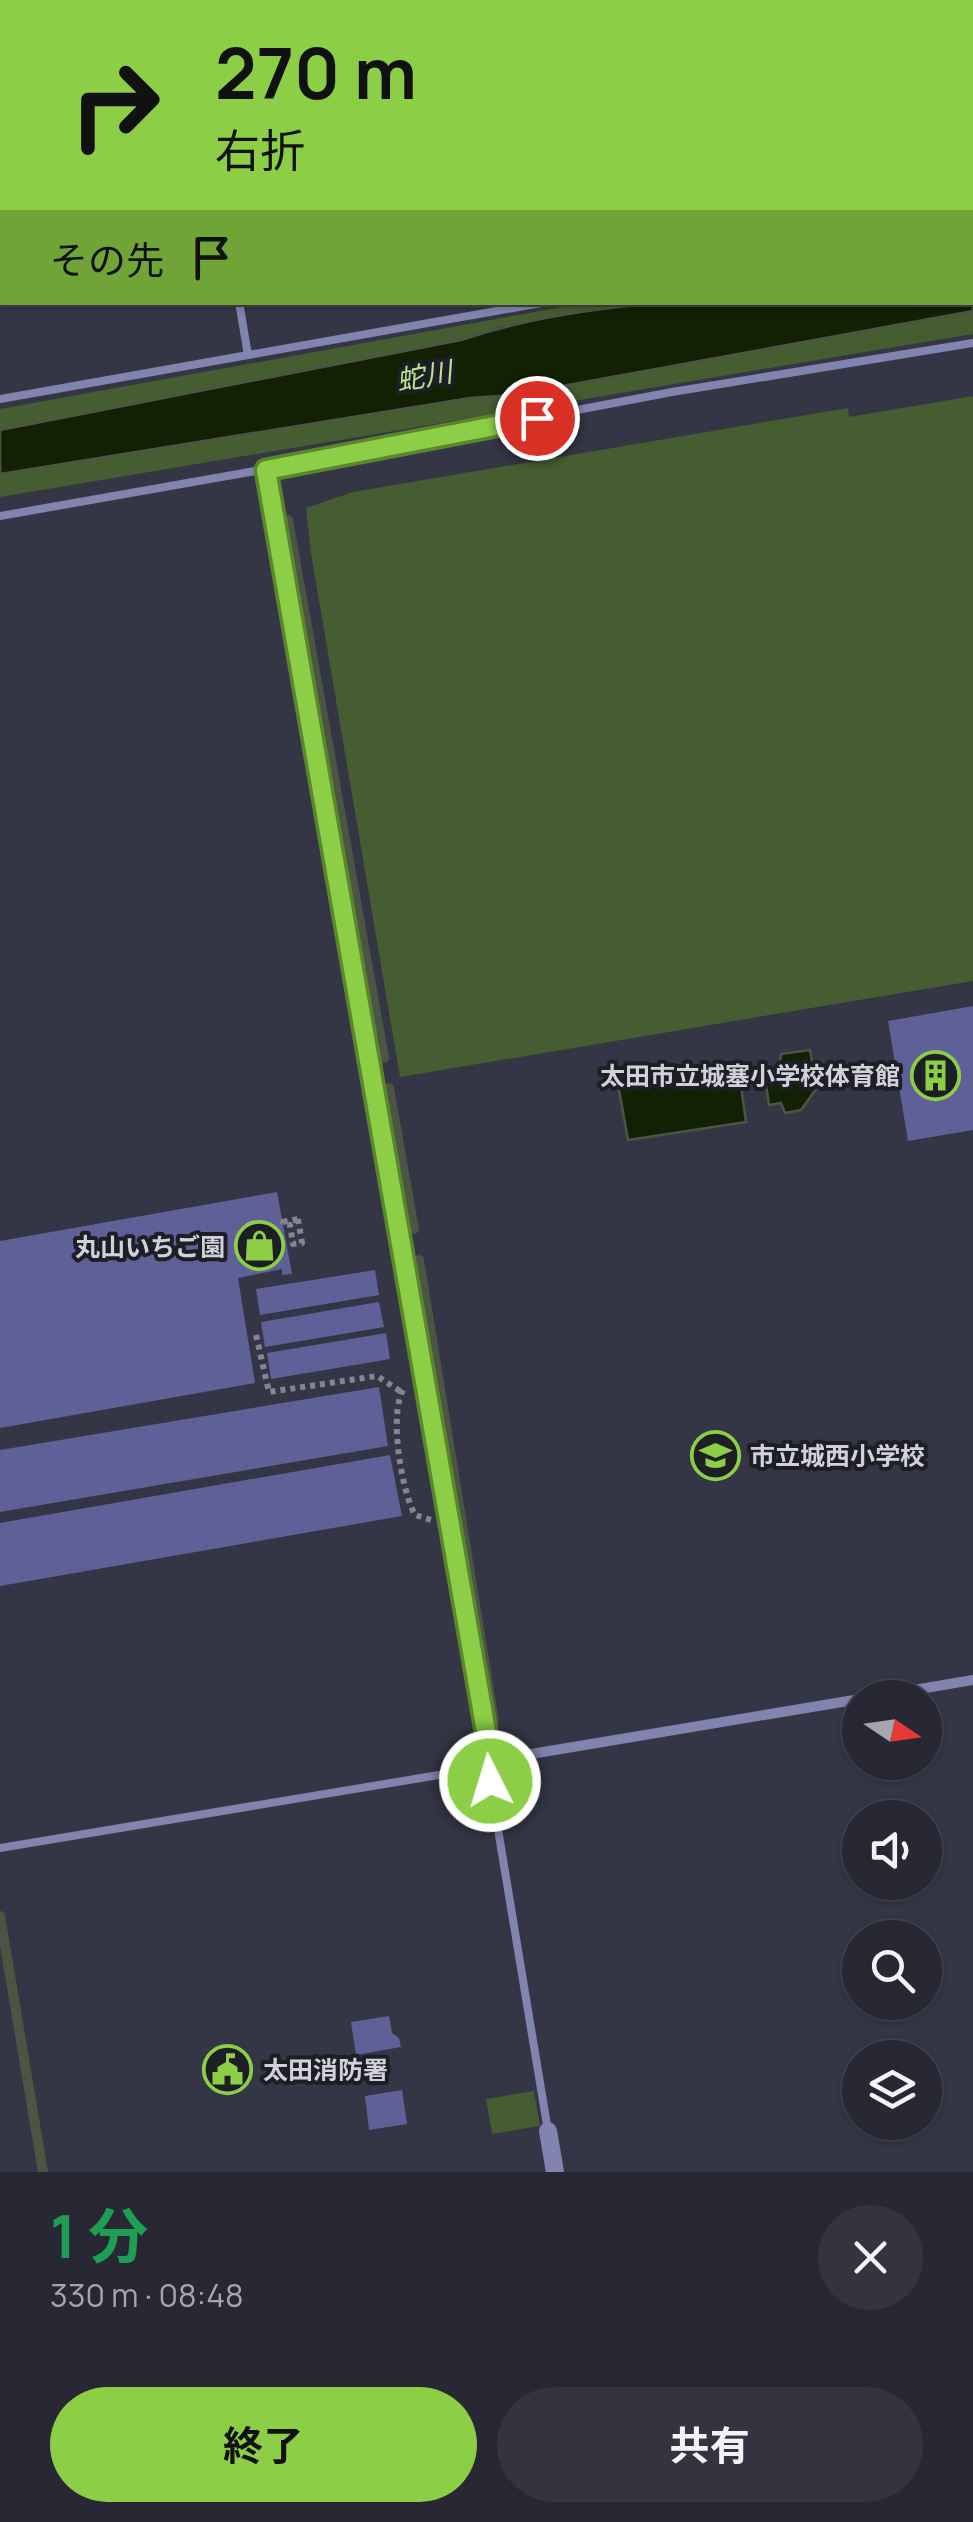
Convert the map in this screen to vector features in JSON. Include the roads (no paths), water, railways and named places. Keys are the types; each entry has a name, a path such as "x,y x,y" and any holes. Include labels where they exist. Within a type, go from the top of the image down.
{"street":[{"path":"942,1685 973,1680"},
{"path":"489,1761 842,1702"},
{"path":"548,2132 551,2172"}],"lane":[{"path":"239,305 248,354"},
{"path":"0,400 530,305"},
{"path":"0,516 266,470 672,392 973,342"},
{"path":"266,470 448,1517 548,2132"},
{"path":"0,1848 469,1770 489,1761"}],"water":[{"name":"蛇川","path":"640,305 973,305 973,311 513,395 470,398 0,474 0,430 461,340 585,311"},
{"path":"810,1050 812,1061 821,1061 824,1078 801,1110 785,1113 781,1103 769,1105 765,1077 780,1064 781,1054"},
{"path":"738,1065 746,1122 628,1140 618,1084"}],"waterway":[{"path":"288,520 384,1058"},
{"path":"389,1088 414,1229"},
{"path":"419,1260 494,1721"},
{"path":"0,1916 43,2172"}],"place":[{"name":"太田市立城塞小学校体育館","path":"935,1075"},
{"name":"丸山いちご園","path":"260,1246"},
{"name":"市立城西小学校","path":"715,1455"},
{"name":"太田消防署","path":"228,2069"}]}
